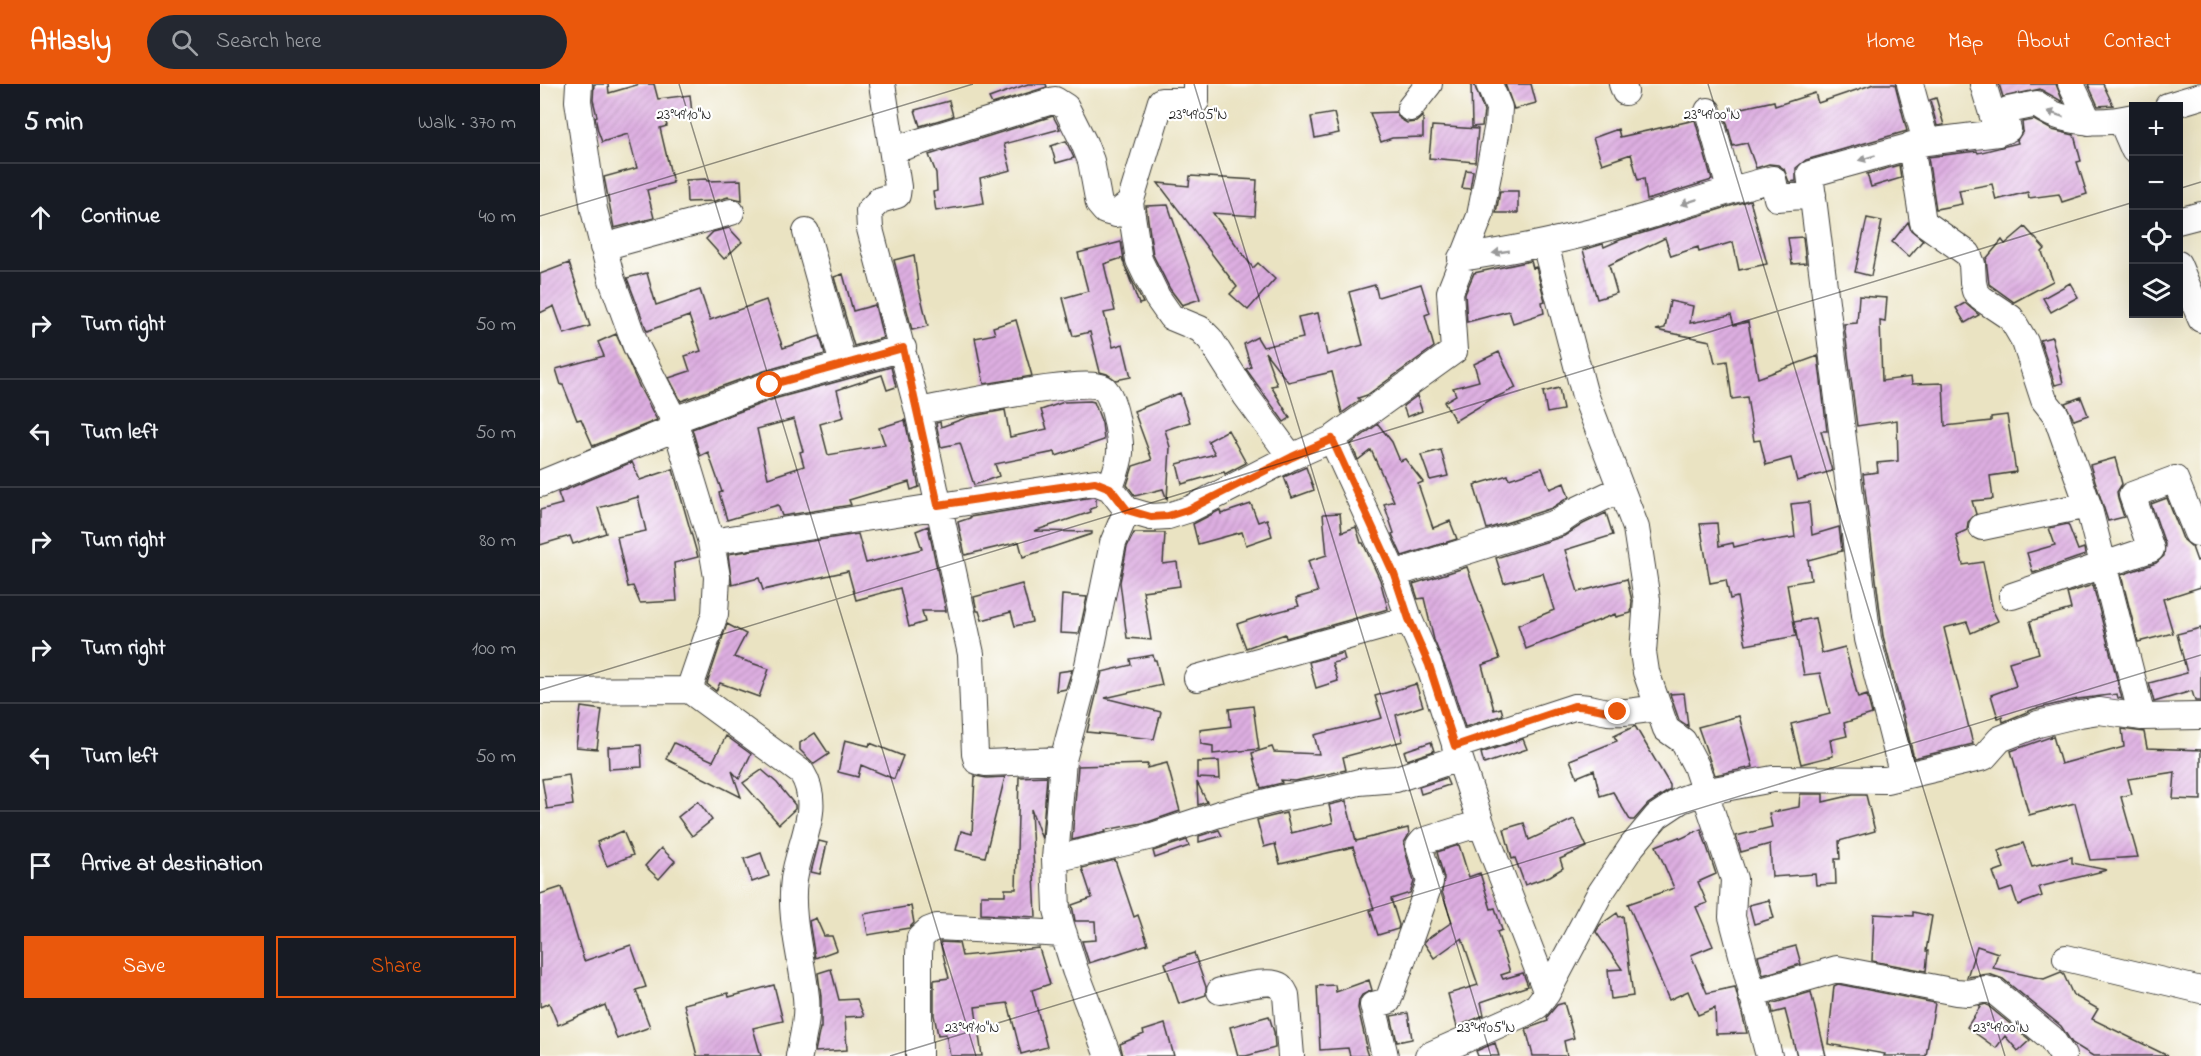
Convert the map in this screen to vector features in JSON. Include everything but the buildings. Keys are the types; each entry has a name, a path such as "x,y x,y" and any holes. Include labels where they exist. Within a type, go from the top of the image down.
{"street":[{"path":"579,84 578,101 594,210 612,280 636,346 675,424 711,542 717,577 715,614 689,690"},
{"path":"882,84 897,177 897,195 880,200 869,211 870,229 918,411 971,654 975,754 977,761 986,763 1063,760"},
{"path":"1196,84 1196,101 1161,100 1131,203 1139,260 1157,297 1172,317 1200,329 1210,339 1246,396 1292,457"},
{"path":"1410,108 1429,84"},
{"path":"711,542 1095,482 1110,488 1127,510 1151,517 1168,516 1190,509 1332,439 1454,351 1450,292 1461,258 1480,216 1497,124 1499,108 1489,84"},
{"path":"1910,84 1918,143 1923,222 1968,254 1972,264 1972,282 1975,291 1981,298 2011,318 2025,342 2044,400 2056,415 2088,505 2142,717"},
{"path":"1983,84 1998,133"},
{"path":"2071,84 2089,122"},
{"path":"2181,102 2201,96"},
{"path":"893,150 1055,100 1066,107 1084,143 1091,161 1099,204 1105,211 1116,214 1131,203"},
{"path":"1461,258 1545,244 1616,226 1730,189 1773,178 1777,198 1918,143 1998,133 2008,129 2004,116 2008,110 2037,104 2043,110 2060,116 2089,122 2127,118"},
{"path":"1708,111 1730,189"},
{"path":"1811,184 1868,639 1903,776"},
{"path":"603,247 731,212"},
{"path":"2183,220 2201,215"},
{"path":"806,232 843,364"},
{"path":"1545,244 1584,392 1636,528 1647,600 1643,652 1646,672 1665,729 1683,741 1696,766 1734,879 1732,917 1769,1056"},
{"path":"2183,276 2201,318"},
{"path":"540,484 770,385 903,348"},
{"path":"918,411 1060,386 1096,384 1106,389 1112,399 1120,450 1119,464 1110,488"},
{"path":"1332,439 1394,574 1409,619 1429,665 1481,823 1547,993"},
{"path":"2012,596 2104,567 2151,549 2132,495 2175,479 2198,533 2201,532"},
{"path":"1394,574 1560,522 1575,511 1621,489"},
{"path":"1983,527 2088,505"},
{"path":"1108,1056 1093,1021 1057,910 1055,858 1063,760 1087,670 1113,543 1127,510"},
{"path":"1197,678 1409,619"},
{"path":"540,691 689,690 802,773 809,785 812,800 794,887 793,904 806,999 806,1021 799,1056"},
{"path":"1055,858 1152,836 1219,814 1282,798 1359,782 1396,778 1574,706 1608,712 1659,708"},
{"path":"1428,1056 1537,1006 1547,993 1599,895 1632,846 1657,816 1682,800 1703,792 1773,779 1870,781 1903,776 1984,757 2000,739 2038,724 2098,711 2142,717 2201,716"},
{"path":"1385,1056 1373,1005 1388,1001 1430,882 1419,846 1423,841 1481,823"},
{"path":"919,1056 920,938 929,930 937,927 1064,934"},
{"path":"2066,958 2201,990"},
{"path":"1751,994 1837,969 1956,992 1968,993 1986,989 2002,996 2051,1038 2063,1056"},
{"path":"1220,992 1265,983 1274,983 1281,987 1286,995 1291,1056"}],"route":[{"path":"770,385 903,348 938,505 1095,482 1110,488 1127,510 1151,517 1168,516 1190,509 1332,439 1394,574 1409,619 1429,665 1455,746 1574,706 1618,712"}]}
